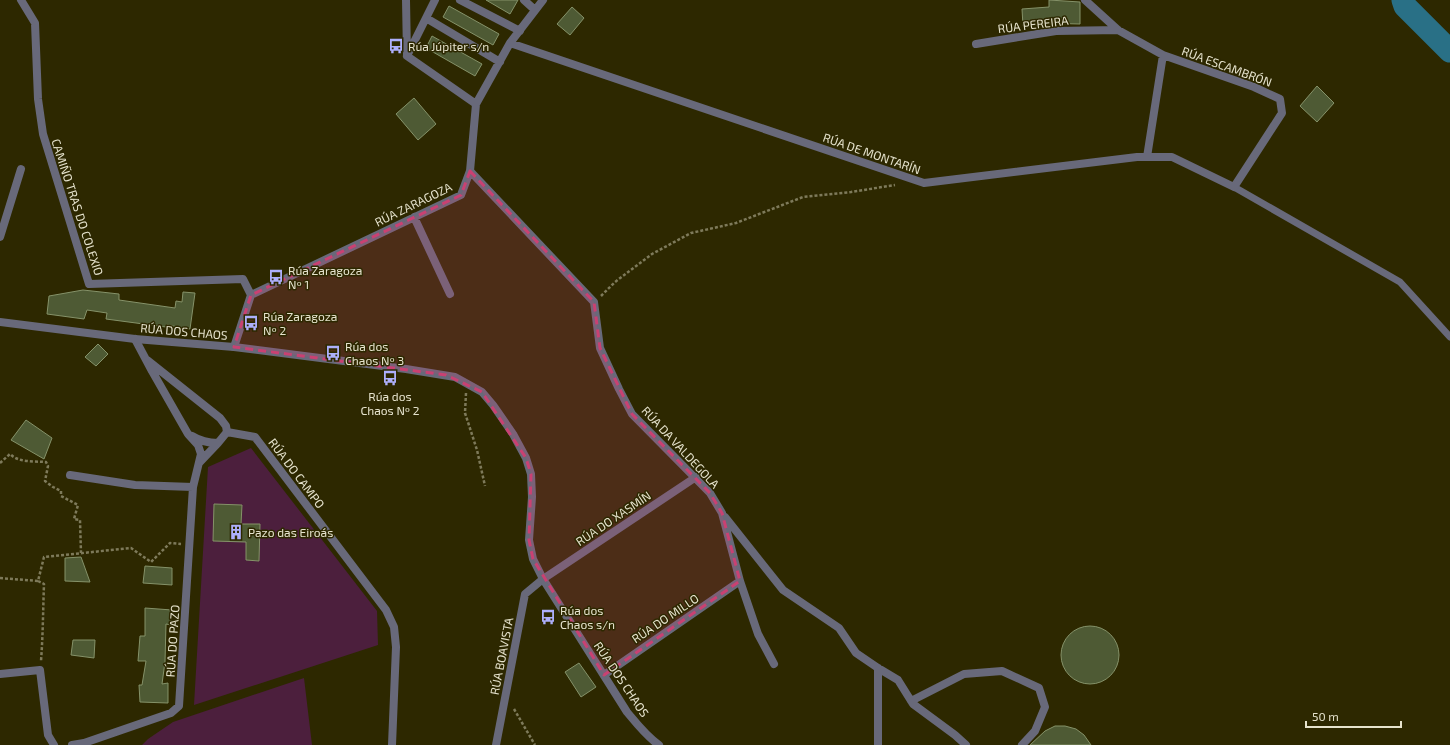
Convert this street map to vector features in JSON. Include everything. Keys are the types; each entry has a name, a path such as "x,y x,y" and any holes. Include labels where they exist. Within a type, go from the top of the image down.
{"street":[{"name":"CAMIÑO TRAS DO COLEXIO","path":"21,0 35,23 38,99 43,134 89,284 243,279 251,295"},
{"path":"406,0 407,56"},
{"path":"407,56 435,0"},
{"path":"460,0 520,31"},
{"path":"524,0 535,10"},
{"name":"RÚA ZARAGOZA","path":"251,295 461,195 470,172 476,104 510,43 543,0"},
{"name":"RÚA ESCAMBRÓN","path":"1085,0 1118,30 1163,55 1254,87 1280,99 1282,113 1234,187"},
{"path":"426,18 500,62"},
{"name":"RÚA PEREIRA","path":"976,44 1056,31 1118,30"},
{"name":"RÚA DE MONTARÍN","path":"510,43 924,183 1129,158 1172,157 1234,187"},
{"path":"1147,157 1163,55"},
{"path":"407,56 476,104"},
{"path":"0,237 21,169"},
{"path":"470,172 594,302"},
{"path":"414,217 450,294"},
{"path":"234,347 251,295"},
{"name":"RÚA DA VALDEGOLA","path":"594,302 600,348 632,414 696,477 710,493 722,513 740,581 758,634 774,664"},
{"name":"RÚA DOS CHAOS","path":"0,322 135,339 234,347 446,375 455,377 482,392 513,434 526,458 531,474 532,497 529,540 533,559 543,579 627,712 651,740 659,745"},
{"name":"RÚA DO PAZO","path":"72,745 84,744 172,713 179,706 193,488 201,454 198,446 188,434 135,339"},
{"name":"RÚA DO PAZO","path":"145,358 220,418 226,426 227,432"},
{"path":"198,464 227,432"},
{"name":"RÚA DO CAMPO","path":"227,432 255,437 386,610 394,627 396,647 392,745"},
{"path":"188,434 198,440 218,443"},
{"path":"70,475 135,485 193,488"},
{"name":"RÚA DO XASMÍN","path":"543,579 696,477"},
{"path":"722,513 783,590 839,628 856,653 898,680 913,704 966,745"},
{"name":"RÚA BOAVISTA","path":"496,745 525,594 543,579"},
{"name":"RÚA DO MILLO","path":"604,675 740,581"},
{"path":"878,668 878,745"},
{"path":"0,674 40,670 48,735 54,745"},
{"path":"911,701 964,674 1002,671 1039,688 1045,707 1035,731 1022,745"}],"lane":[{"path":"1234,187 1400,282 1450,337"}],"path":[{"path":"594,302 615,282 652,254 691,234 736,222 803,197 851,192 901,184"},
{"path":"467,383 465,413 477,450 485,486"},
{"path":"0,463 10,454 14,458 22,461 46,462 48,466 45,481 61,491 61,496 78,505 74,519 80,520 81,553"},
{"path":"38,581 44,557 131,548 151,562 170,543 190,545"},
{"path":"0,578 38,581 44,584 42,618 43,635 40,670"},
{"path":"505,702 512,706 535,745"}],"highlighted area":[{"path":"470,171 594,302 600,348 632,414 710,493 722,513 740,581 604,675 533,559 529,540 531,474 526,458 482,392 446,375 234,347 251,295 461,195"}],"shaded area":[{"path":"251,448 377,611 378,645 194,705 208,467"},
{"path":"304,678 312,745 142,745 148,739 173,722"}],"building":[{"path":"486,0 518,0 510,14"},
{"path":"1049,0 1080,2 1080,24 1039,23 1039,25 1023,26 1022,9 1049,7"},
{"path":"449,6 499,34 493,45 443,17"},
{"path":"572,7 584,18 570,35 557,24"},
{"path":"432,36 482,64 475,76 426,48"},
{"path":"1317,86 1334,103 1317,122 1300,106"},
{"path":"414,98 436,124 418,140 396,114"},
{"path":"83,290 119,294 119,300 175,308 176,301 182,302 183,292 195,293 190,329 167,325 166,327 106,319 107,313 87,310 84,319 47,314 49,296"},
{"path":"98,344 108,354 96,366 85,357"},
{"path":"26,420 52,438 44,459 11,440"},
{"name":"Pazo das Eiroás","path":"214,504 242,505 241,524 260,524 259,561 246,560 246,542 213,541"},
{"path":"81,557 90,582 65,581 65,558"},
{"path":"145,566 172,568 172,585 143,583"},
{"path":"145,608 172,610 171,625 166,624 165,662 162,684 168,683 168,703 140,702 139,685 142,685 146,661 138,661 140,636 145,636"},
{"path":"1084,626 1096,626 1111,634 1119,649 1119,661 1111,676 1096,684 1084,684 1069,676 1061,661 1061,649 1069,634"},
{"path":"73,640 95,640 94,658 71,655"},
{"path":"579,663 596,687 581,697 565,672"},
{"path":"1055,726 1065,726 1076,729 1084,735 1091,745 1030,745 1045,731"}],"waterway":[{"path":"1403,0 1405,6 1450,51"}],"place":[{"name":"Rúa Júpiter s/n","path":"396,46"},
{"name":"Rúa Zaragoza Nº 1","path":"276,277"},
{"name":"Rúa Zaragoza Nº 2","path":"251,323"},
{"name":"Rúa dos Chaos Nº 3","path":"333,353"},
{"name":"Rúa dos Chaos Nº 2","path":"390,378"},
{"name":"Pazo das Eiroás","path":"236,532"},
{"name":"Rúa dos Chaos s/n","path":"548,617"}]}
